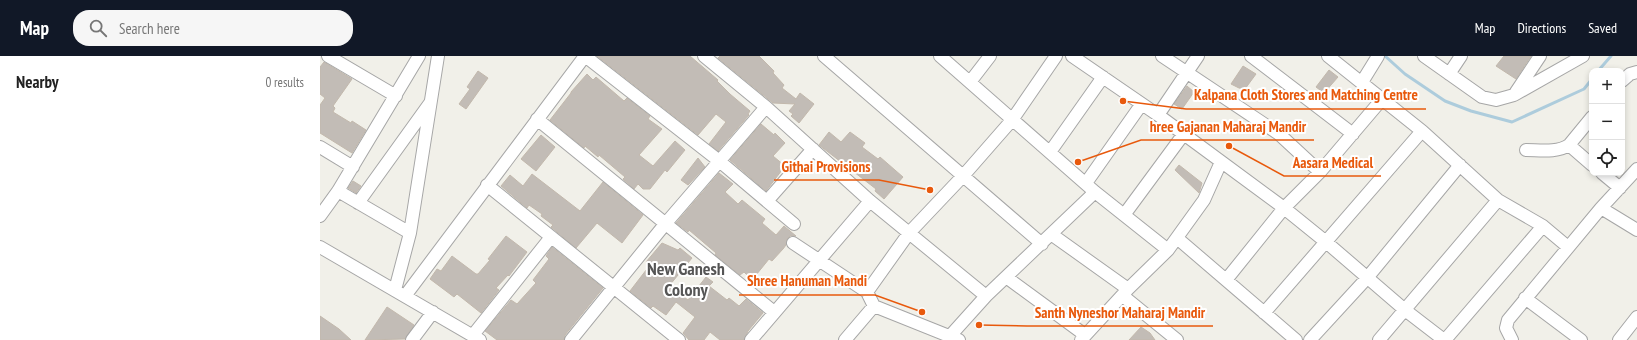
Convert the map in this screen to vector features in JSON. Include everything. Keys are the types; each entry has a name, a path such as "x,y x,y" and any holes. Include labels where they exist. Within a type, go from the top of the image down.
{"street":[{"path":"328,56 396,96"},
{"path":"320,216 353,167 419,56"},
{"path":"400,293 438,56"},
{"path":"400,293 487,185 585,56 718,160 794,224"},
{"path":"704,56 766,107 870,201 986,296"},
{"path":"824,56 1042,244"},
{"path":"940,56 1095,192 1168,250"},
{"path":"970,82 990,56"},
{"path":"867,292 909,233 963,176 1012,120 1056,56"},
{"path":"1072,56 1158,115 1284,208 1326,242 1366,278 1444,340 1543,226"},
{"path":"1162,56 1280,134 1320,172"},
{"path":"1158,115 1198,56"},
{"path":"1251,56 1353,134"},
{"path":"1328,56 1383,98 1422,131 1498,200 1543,226 1568,247"},
{"path":"1424,56 1482,97 1496,100 1514,95 1583,56"},
{"path":"1449,74 1461,56"},
{"path":"1514,95 1540,56"},
{"path":"1362,82 1377,57"},
{"path":"1625,78 1630,74 1637,72"},
{"path":"1050,152 1104,77"},
{"path":"1226,280 1284,208 1320,172 1383,98"},
{"path":"358,203 432,100"},
{"path":"1086,184 1141,104"},
{"path":"571,340 718,160 766,107"},
{"path":"537,119 774,312"},
{"path":"1526,150 1559,150 1569,145 1589,121"},
{"path":"1264,313 1422,131"},
{"path":"1124,215 1184,135"},
{"path":"1569,145 1589,162"},
{"path":"320,147 353,167"},
{"path":"767,201 813,149"},
{"path":"1006,277 1083,337 1168,250 1204,200 1221,162"},
{"path":"1310,340 1366,278 1460,165"},
{"path":"1512,340 1506,328 1508,320 1601,208 1637,170"},
{"path":"1606,176 1620,188"},
{"path":"487,185 679,340"},
{"path":"338,191 410,233"},
{"path":"793,243 867,292 874,306 955,338 986,296 1095,192"},
{"path":"1379,340 1498,200"},
{"path":"751,340 870,201"},
{"path":"1601,208 1637,230"},
{"path":"1051,234 1126,292 1173,339"},
{"path":"320,247 476,338 550,237"},
{"path":"1177,238 1296,340"},
{"path":"1525,298 1581,340"},
{"path":"845,340 874,306"},
{"path":"412,340 433,312"},
{"path":"1619,340 1637,317"}],"building":[{"path":"597,56 690,56 718,80 717,81 730,94 750,111 748,114 749,115 718,151 709,144 726,122 716,114 698,135"},
{"path":"720,56 759,56 774,71 773,73 784,85 782,88 796,99 800,93 814,104 799,123 791,116 793,114 789,111 795,104 773,103 718,58"},
{"path":"1504,56 1531,56 1516,79 1496,66"},
{"path":"324,62 352,79 333,106 335,108 333,112 366,130 352,153 320,133 320,105 325,98 320,94 320,67"},
{"path":"1243,66 1256,74 1245,89 1231,84"},
{"path":"1329,70 1338,77 1324,93 1316,87"},
{"path":"478,71 488,78 466,109 459,104 470,89 467,87"},
{"path":"587,74 593,80 596,77 624,101 627,98 650,116 648,119 662,129 639,155 653,166 675,141 685,150 667,172 665,170 650,189 643,189 638,184 634,189 623,179 625,177 599,155 598,157 585,146 584,148 550,120"},
{"path":"1187,86 1194,92 1182,109 1174,104"},
{"path":"761,124 774,135 775,133 785,143 773,156 785,166 766,191 730,160"},
{"path":"829,132 841,142 850,132 865,143 862,147 878,159 880,157 903,177 884,199 875,191 876,189 819,145"},
{"path":"541,135 555,147 536,171 521,159"},
{"path":"698,158 705,167 688,185 681,180"},
{"path":"1179,165 1202,183 1199,193 1175,170"},
{"path":"719,173 733,184 725,192 738,204 742,200 765,219 762,223 776,235 784,226 796,236 790,236 787,239 786,245 783,249 772,261 769,259 752,280 744,272 740,275 715,255 716,253 689,230 688,232 676,223"},
{"path":"532,174 580,211 603,182 643,215 622,243 597,223 576,248 551,227 553,225 541,216 542,214 529,205 527,208 501,186 510,175 523,186"},
{"path":"353,181 361,186 356,193 348,188"},
{"path":"506,236 527,252 509,276 508,275 496,288 499,290 481,313 457,294 454,297 430,279 437,269 441,271 452,256 478,274 490,260 488,259"},
{"path":"662,243 678,250 680,248 692,258 669,286 688,300 706,277 713,282 709,286 727,300 729,298 739,306 746,299 763,313 748,331 744,340 720,340 710,332 704,340 689,340 683,333 695,317 676,302 666,315 653,306 651,308 630,291 650,265 646,262"},
{"path":"552,247 603,288 565,335 564,340 497,340 485,331 511,300 517,304 536,283 533,280 549,259 546,256"},
{"path":"387,307 414,325 405,339 365,340"},
{"path":"320,316 339,329 351,340 320,340"},
{"path":"1141,327 1150,333 1155,340 1129,340"}],"waterway":[{"path":"1385,56 1405,74 1445,101 1471,111 1512,122 1584,89 1589,83"},
{"path":"1601,68 1611,56"}],"place":[{"name":"Kalpana Cloth Stores and Matching Centre","path":"1123,101"},
{"name":"Aasara Medical","path":"1229,146"},
{"name":"hree Gajanan Maharaj Mandir","path":"1078,162"},
{"name":"Githai Provisions","path":"930,190"},
{"name":"Shree Hanuman Mandi","path":"922,312"},
{"name":"Santh Nyneshor Maharaj Mandir","path":"979,325"}],"district":[{"name":"New Ganesh Colony","path":"686,279"}]}
